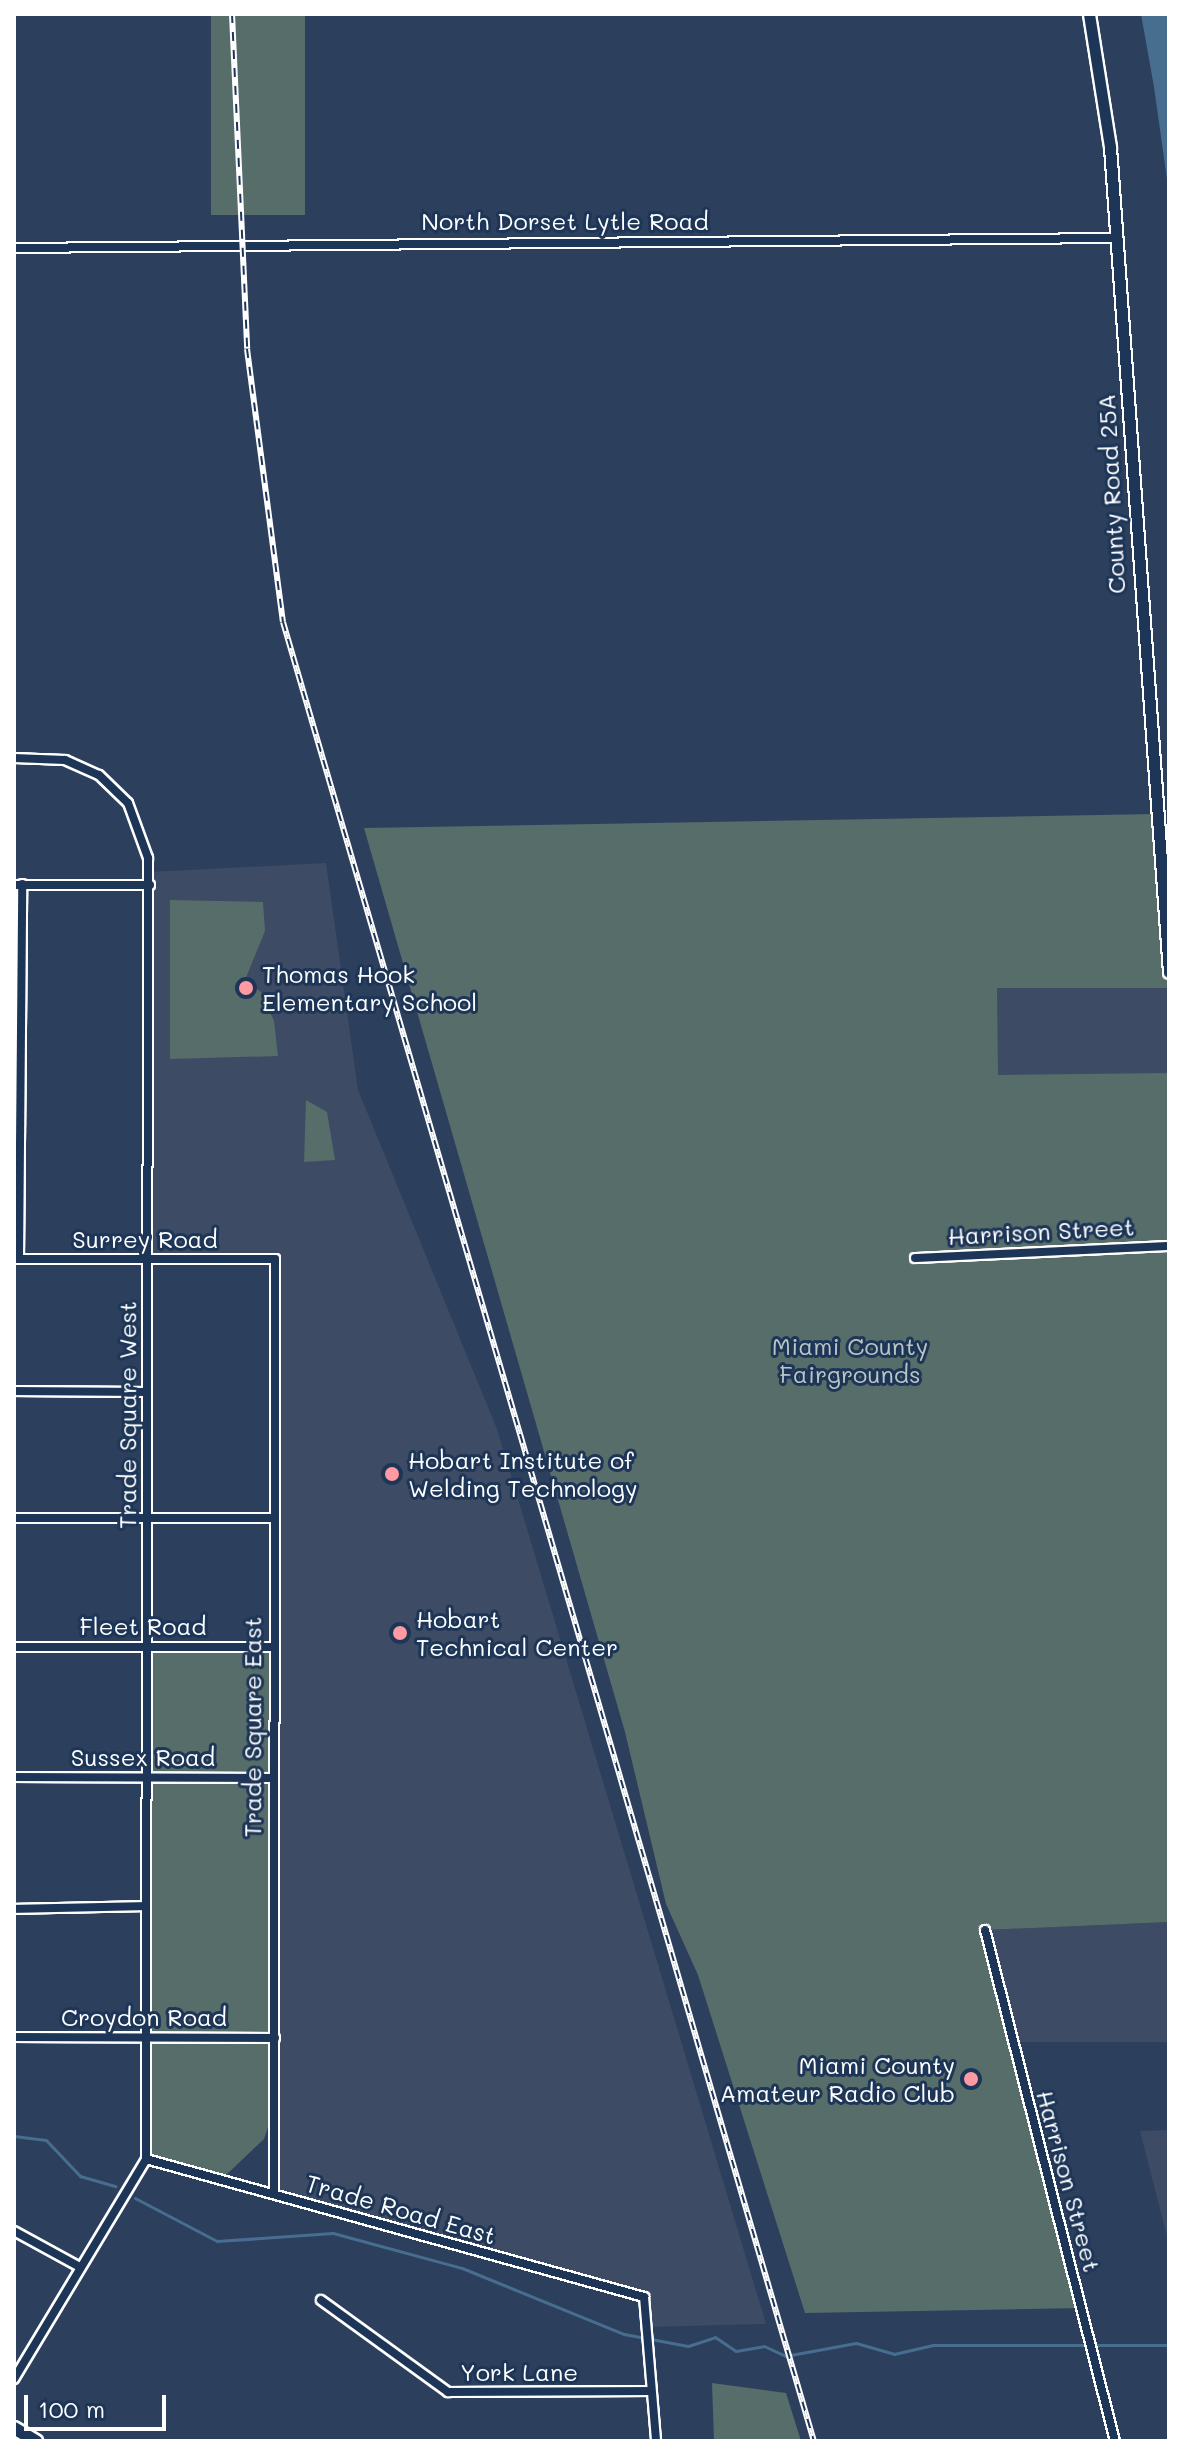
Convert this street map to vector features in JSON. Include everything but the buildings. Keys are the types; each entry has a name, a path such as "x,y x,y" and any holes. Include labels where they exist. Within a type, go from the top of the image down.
{"main road":[{"name":"County Road 25A","path":"1089,14 1115,238 1169,972"},
{"path":"14,2428 36,2441"}],"street":[{"name":"North Dorset Lytle Road","path":"14,248 1115,238"},
{"name":"Trade Square West","path":"14,758 65,760 99,775 141,828 150,885 144,1392 147,1517 144,1645 148,2037 146,2159"},
{"path":"17,1259 18,884 150,885"},
{"name":"Harrison Street","path":"915,1258 1169,1246"},
{"name":"Surrey Road","path":"17,1259 275,1259"},
{"name":"Trade Square East","path":"274,2194 272,1647 275,1259"},
{"path":"14,1391 144,1392"},
{"path":"14,1518 274,1518"},
{"name":"Fleet Road","path":"14,1647 272,1647"},
{"name":"Sussex Road","path":"14,1777 144,1775 272,1778"},
{"path":"14,1909 145,1906"},
{"name":"Harrison Street","path":"985,1930 1115,2441"},
{"name":"Croydon Road","path":"14,2037 275,2038"},
{"path":"14,2379 146,2159"},
{"name":"Trade Road East","path":"146,2159 644,2297 651,2391"},
{"path":"14,2231 80,2267"},
{"name":"York Lane","path":"321,2300 448,2392 651,2391"},
{"path":"651,2391 656,2441"}],"shaded area":[{"path":"1141,14 1169,14 1169,194 1154,87"},
{"path":"326,863 358,1090 497,1429 766,2324 646,2327 644,2297 274,2194 275,1259 147,1259 149,872"},
{"path":"997,988 1169,988 1169,1075 997,1075"},
{"path":"1169,1922 1169,2042 1012,2042 985,1930"},
{"path":"1169,2130 1169,2244 1140,2131"}],"green space":[{"path":"211,14 305,14 305,215 211,215"},
{"name":"Miami County Fairgrounds","path":"1155,814 1169,988 997,988 998,1075 1169,1073 1169,1922 986,1930 1081,2308 805,2313 698,1975 666,1904 625,1732 364,828"},
{"path":"170,900 263,902 265,931 245,980 261,992 274,1021 278,1056 170,1059"},
{"path":"306,1100 327,1112 335,1160 304,1162"},
{"path":"144,1645 272,1647 274,2109 264,2139 222,2179 146,2159"},
{"path":"712,2383 786,2393 801,2441 714,2441"}],"waterway":[{"path":"14,2136 46,2140 80,2176 116,2186"},
{"path":"135,2198 217,2241 333,2233 462,2268 624,2334 688,2346 715,2337 736,2351 764,2346 785,2356 856,2343 894,2354 933,2345 1169,2345"}],"railway":[{"path":"232,14 247,349 283,622 814,2441"}],"place":[{"name":"Thomas Hook Elementary School","path":"246,988"},
{"name":"Hobart Institute of Welding Technology","path":"392,1474"},
{"name":"Hobart Technical Center","path":"400,1633"},
{"name":"Miami County Amateur Radio Club","path":"971,2079"}]}
